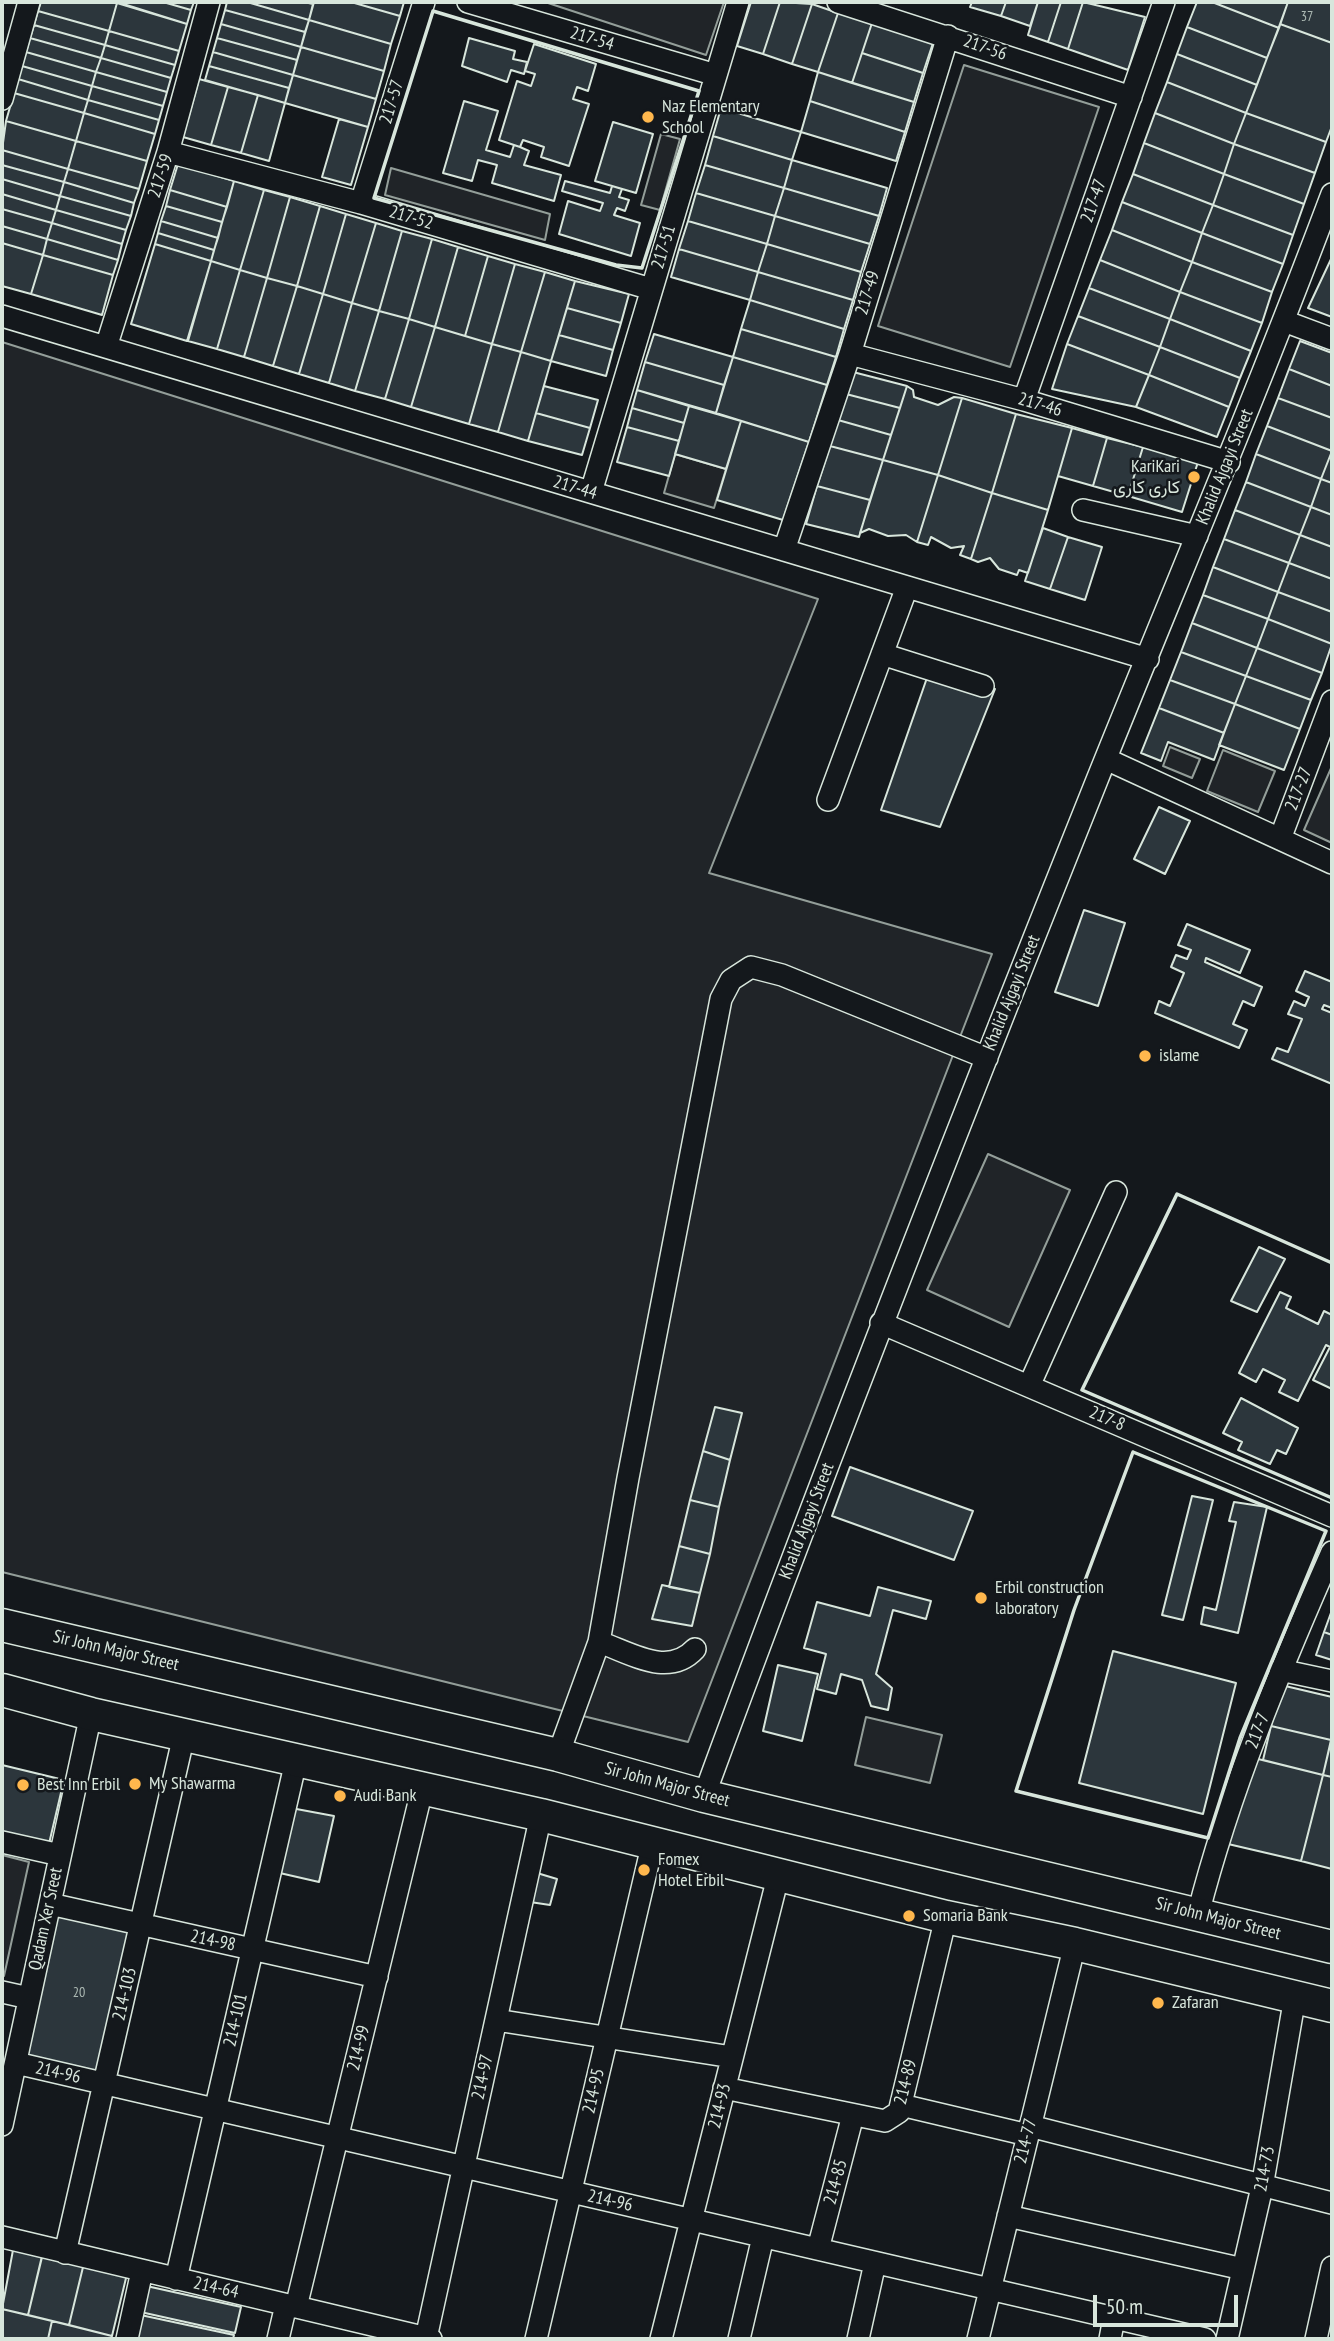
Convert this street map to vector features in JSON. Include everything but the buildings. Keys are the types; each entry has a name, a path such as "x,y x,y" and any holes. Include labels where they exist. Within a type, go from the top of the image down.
{"highway":[{"name":"Sir John Major Street","path":"2,1625 558,1755 704,1796 1332,1947"},
{"path":"2,1690 91,1714 541,1815 779,1872 946,1917 1075,1944 1332,2006"}],"street":[{"path":"2,99 29,2"},
{"name":"217-59","path":"106,347 168,152 209,2"},
{"name":"217-57","path":"361,203 424,2"},
{"name":"217-54","path":"468,2 716,75"},
{"name":"217-51","path":"591,492 738,2"},
{"name":"217-56","path":"838,2 1131,97"},
{"name":"217-47","path":"1024,400 1164,2"},
{"name":"217-49","path":"784,550 850,354 948,36"},
{"name":"217-52","path":"168,152 361,203 651,289"},
{"name":"Khalid Ajgayi Street","path":"704,1796 881,1323 1106,759 1229,462 1332,194"},
{"name":"217-44","path":"2,316 1148,659"},
{"path":"1284,321 1332,339"},
{"name":"217-46","path":"850,354 1024,400 1229,462"},
{"path":"1083,510 1197,536"},
{"path":"828,800 907,587"},
{"path":"882,654 983,686"},
{"name":"217-27","path":"1280,839 1332,701"},
{"path":"1106,759 1332,863"},
{"path":"558,1755 600,1642 628,1478 721,999 731,980 751,967 782,975 987,1058"},
{"path":"1028,1386 1116,1192"},
{"name":"217-8","path":"881,1323 1332,1516"},
{"name":"217-7","path":"1198,1914 1224,1821 1280,1670 1332,1552"},
{"path":"600,1642 668,1665 684,1661 695,1649"},
{"path":"1280,1670 1332,1681"},
{"name":"Qadam Xer Sreet","path":"2,2125 91,1714"},
{"name":"214-103","path":"65,2253 184,1735"},
{"name":"214-101","path":"176,2279 296,1761"},
{"name":"214-99","path":"278,2339 291,2306 338,2138 422,1790"},
{"name":"214-97","path":"428,2339 541,1815"},
{"path":"2,1842 60,1855"},
{"name":"214-95","path":"536,2339 653,1842"},
{"name":"214-93","path":"661,2339 779,1872"},
{"name":"214-98","path":"50,1904 377,1977"},
{"name":"214-89","path":"724,2088 885,2121 899,2112 946,1917"},
{"name":"214-77","path":"978,2339 1075,1944"},
{"path":"2,1992 29,1998"},
{"name":"214-73","path":"1227,2339 1262,2187 1295,1997"},
{"path":"496,2020 732,2057"},
{"name":"214-96","path":"16,2063 1205,2339"},
{"path":"901,2105 1029,2130 1332,2203"},
{"name":"214-85","path":"818,2249 853,2115"},
{"path":"1008,2216 1243,2269"},
{"name":"214-64","path":"2,2237 428,2339"},
{"path":"739,2339 763,2237"},
{"path":"858,2339 875,2263"},
{"path":"1316,2339 1332,2267"},
{"path":"127,2339 142,2271"},
{"path":"1110,2339 1114,2318"}],"shaded area":[{"path":"545,2 724,2 706,55"},
{"path":"964,65 1099,107 1010,367 878,326"},
{"path":"661,134 680,139 660,210 641,205"},
{"path":"391,168 550,214 545,240 385,195"},
{"path":"2,342 818,599 709,873 992,954 688,1742 2,1572"},
{"path":"675,454 726,469 714,508 664,493"},
{"path":"1170,747 1200,759 1192,778 1163,766"},
{"path":"1223,750 1275,771 1258,812 1207,791"},
{"path":"1332,766 1332,843 1304,830"},
{"path":"988,1154 1070,1190 1009,1327 927,1290"},
{"path":"866,1717 942,1735 930,1783 855,1765"},
{"path":"2,1855 29,1862 4,1976 2,1975"}],"wall":[{"path":"433,11 699,91 642,268 616,265 374,198 433,11"},
{"path":"1332,1263 1177,1194 1082,1390 1332,1498"},
{"path":"1133,1452 1326,1531 1240,1738 1208,1838 1016,1791 1074,1610 1133,1452"}],"place":[{"name":"Naz Elementary School","path":"648,117"},
{"name":"KariKari کاری کاری","path":"1194,477"},
{"name":"islame","path":"1145,1056"},
{"name":"Erbil construction laboratory","path":"981,1598"},
{"name":"My Shawarma","path":"135,1784"},
{"name":"Best Inn Erbil","path":"23,1785"},
{"name":"Audi Bank","path":"340,1796"},
{"name":"Fomex Hotel Erbil","path":"644,1870"},
{"name":"Somaria Bank","path":"909,1916"},
{"name":"Zafaran","path":"1158,2003"}]}
